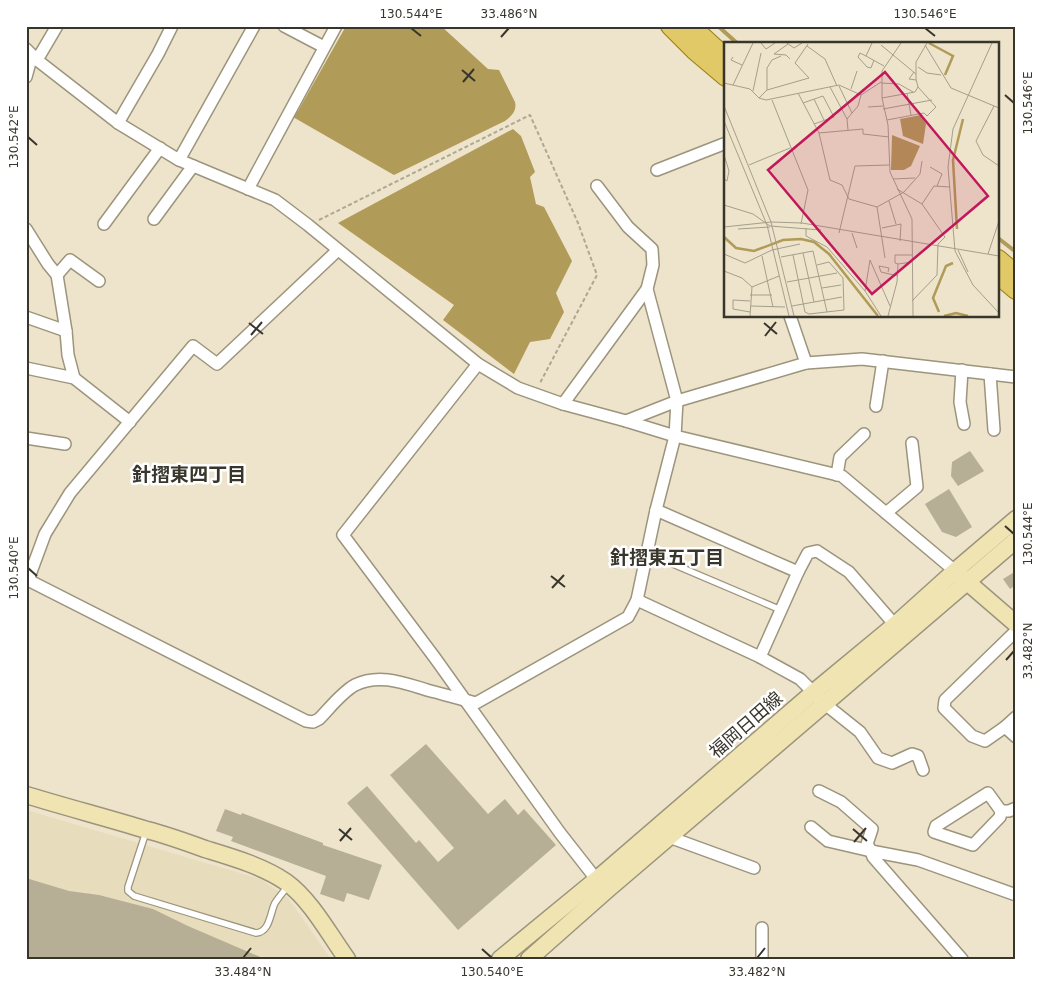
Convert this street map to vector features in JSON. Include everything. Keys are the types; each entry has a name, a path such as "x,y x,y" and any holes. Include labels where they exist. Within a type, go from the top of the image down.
{"main road":[{"path":"670,26 694,50 724,75"},
{"path":"690,26 724,56"},
{"path":"1000,261 1016,274"},
{"path":"1000,277 1016,290"},
{"name":"福岡日田線","path":"500,959 601,885 961,576 1016,519"},
{"name":"福岡日田線","path":"819,698 895,625 961,576 1016,540"},
{"path":"961,576 1016,624"},
{"path":"26,795 147,830 264,869 285,881 297,892 313,910 347,959"},
{"name":"福岡日田線","path":"529,959 601,885"}],"street":[{"path":"26,77 32,55 57,26"},
{"path":"118,123 172,26"},
{"path":"179,160 254,26"},
{"path":"284,26 324,47"},
{"path":"248,189 336,26"},
{"path":"32,55 118,123 179,160 275,200 478,364 518,388 563,404 675,436 842,476 961,576"},
{"path":"657,170 724,144"},
{"path":"104,224 160,148"},
{"path":"154,219 193,166"},
{"path":"563,404 647,289 653,265 652,249 628,227 597,186"},
{"path":"26,229 57,275 68,355 74,378"},
{"path":"338,250 217,364 193,346 70,493 45,534 27,579 306,721 313,722 319,720 356,684 378,679 393,680 476,703 628,617 637,600 656,510 675,436 677,401 647,289"},
{"path":"57,275 70,260 99,281"},
{"path":"26,317 66,331"},
{"path":"791,318 806,362"},
{"path":"626,421 677,401 806,362 862,359 1016,377"},
{"path":"876,406 883,361"},
{"path":"478,364 343,535 601,885"},
{"path":"26,368 74,378 130,422"},
{"path":"962,370 960,402 964,424"},
{"path":"990,374 994,430"},
{"path":"837,475 840,457 864,434"},
{"path":"26,438 65,444"},
{"path":"886,513 917,487 912,443"},
{"path":"656,510 798,572"},
{"path":"760,657 808,553 817,551 848,572 895,625"},
{"path":"637,600 760,657 800,679 819,698 860,732 878,758 892,763 912,754 918,756 923,770"},
{"path":"1016,631 945,700 944,708 972,736 985,741 1005,727 1016,716"},
{"path":"1005,727 1016,737"},
{"path":"819,791 841,802 872,829 867,844 873,857 962,959"},
{"path":"988,793 1001,811 1000,818 973,846 934,832 936,826 988,793"},
{"path":"1001,811 1009,811 1016,808"},
{"path":"811,827 828,841 918,860 1016,894"},
{"path":"664,831 754,868"},
{"path":"762,928 762,959"}],"lane":[{"path":"647,553 781,610"},
{"path":"147,830 128,887 128,890 134,896 256,933 264,930 274,906 289,885"}],"path":[{"path":"308,225 530,115 578,223 597,275 534,394"}],"shaded area":[{"path":"346,26 441,26 488,69 499,70 515,102 513,113 505,121 394,175 293,117"},
{"path":"513,129 521,136 535,172 530,177 536,204 544,207 572,261 556,293 564,312 550,339 530,342 514,374 443,320 454,305 338,223"},
{"path":"26,810 260,879 288,898 331,959 26,959"}],"building":[{"path":"970,451 984,471 958,486 951,476 952,462"},
{"path":"949,489 972,527 956,537 942,532 925,504"},
{"path":"1016,571 1016,585 1010,589 1003,579"},
{"path":"426,744 488,814 505,799 518,815 524,809 556,845 458,930 347,803 367,786 416,843 419,840 438,862 454,848 390,775"},
{"path":"225,809 241,815 242,813 323,843 323,845 382,865 369,900 347,893 344,902 320,894 326,876 231,841 233,837 216,831"},
{"path":"26,878 69,891 99,895 153,909 265,959 26,959"}],"waterway":[{"path":"718,26 736,42"},
{"path":"1000,240 1016,252"}],"district":[{"name":"針摺東四丁目","path":"189,474"},
{"name":"針摺東五丁目","path":"667,557"}]}
